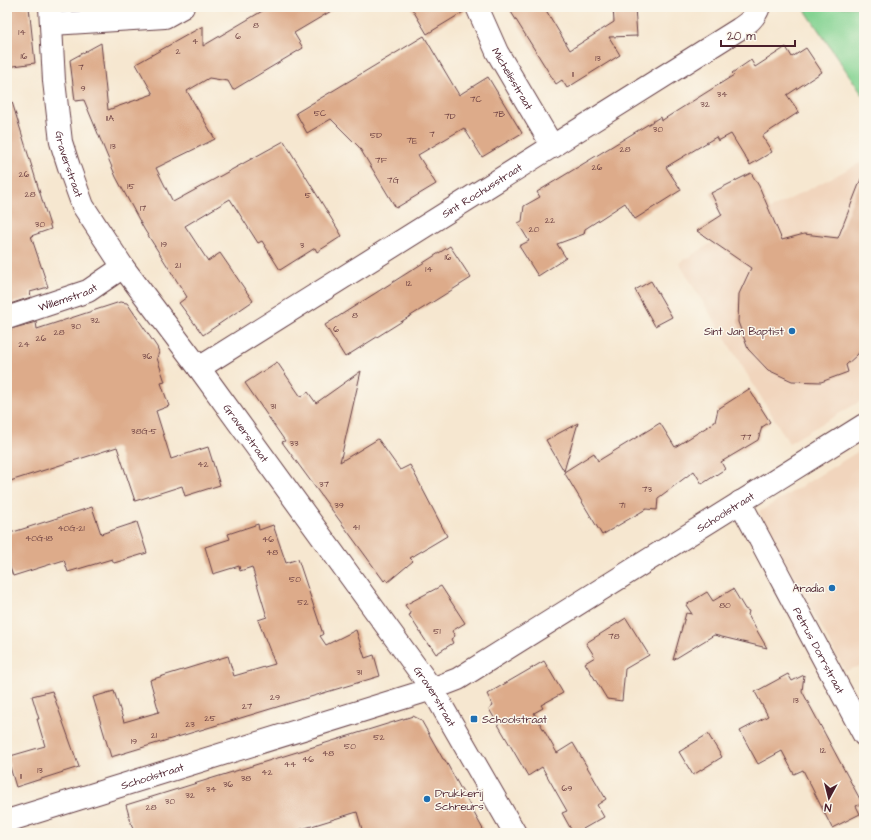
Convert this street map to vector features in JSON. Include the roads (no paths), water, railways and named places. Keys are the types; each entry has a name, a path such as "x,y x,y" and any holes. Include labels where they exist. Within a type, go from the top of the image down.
{"street":[{"path":"51,16 165,17 184,7"},
{"name":"Michelisstraat","path":"477,7 497,52 553,147"},
{"name":"Sint Rochusstraat","path":"199,368 739,29 751,21 756,15 759,7"},
{"name":"Graverstraat","path":"51,16 54,81 61,142 69,168 84,206 123,267 199,368 432,689 515,833"},
{"name":"Willemstraat","path":"7,318 88,291 123,267"},
{"name":"Schoolstraat","path":"7,821 432,689 458,679 864,425"},
{"name":"Petrus Dorrstraat","path":"740,502 864,735"}],"place":[{"name":"Sint Jan Baptist","path":"792,331"},
{"name":"Aradia","path":"832,588"},
{"name":"Schoolstraat","path":"474,719"},
{"name":"Drukkerij Schreurs","path":"427,799"}]}
